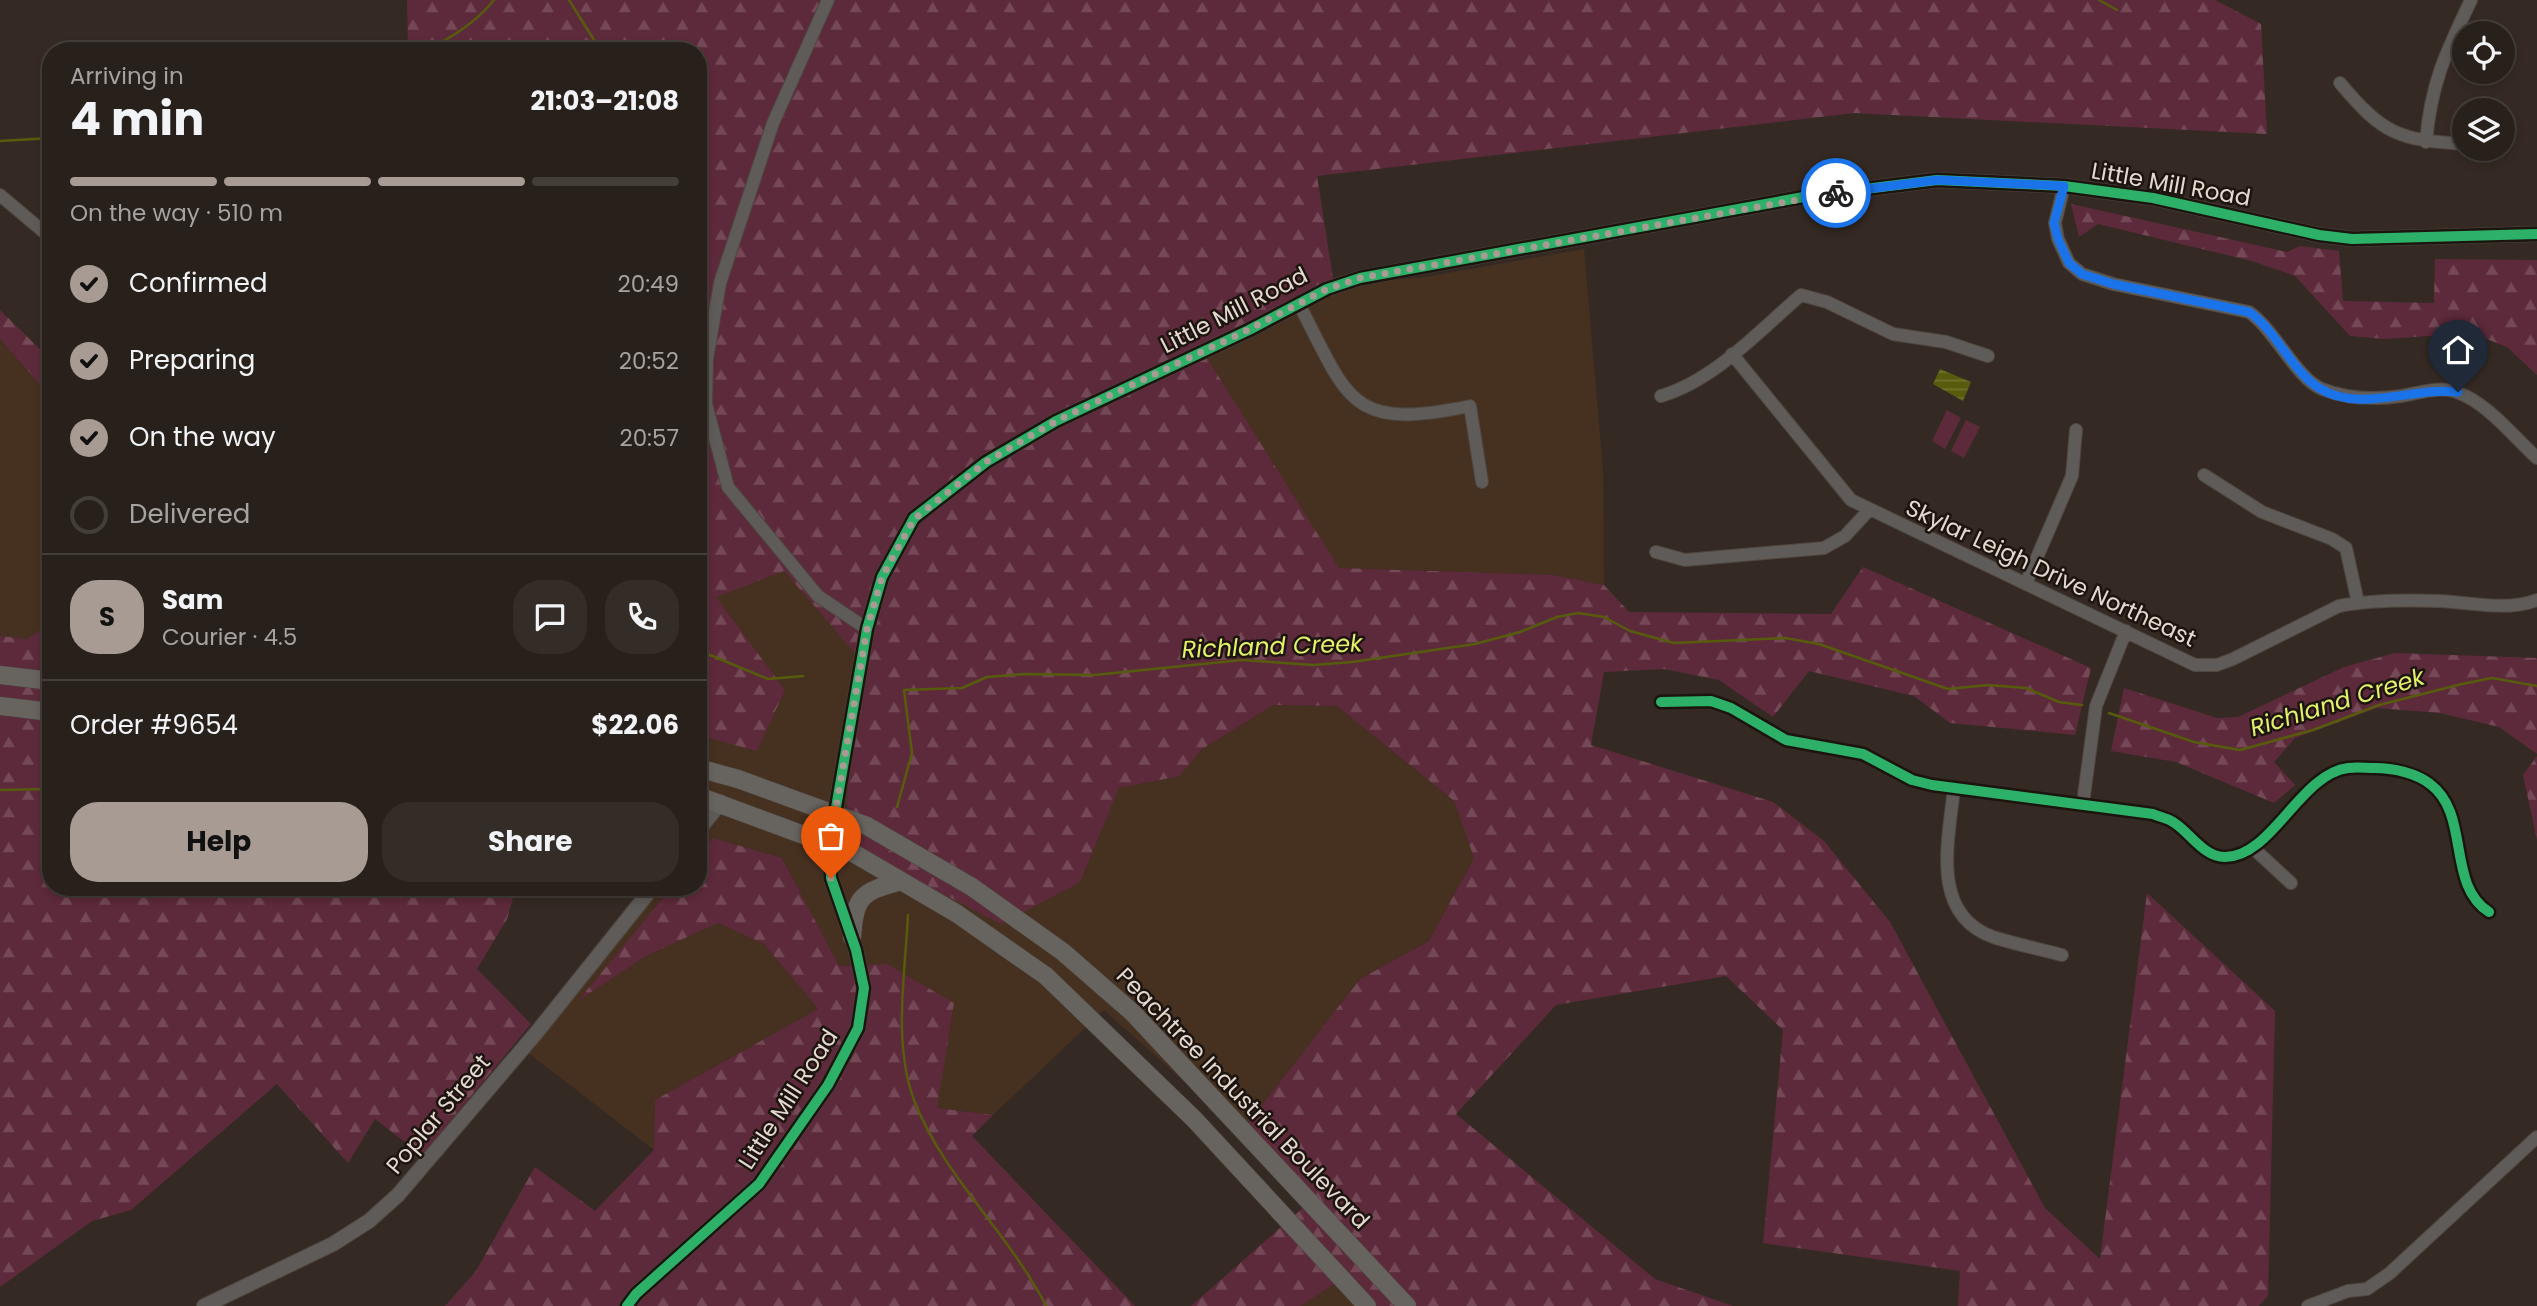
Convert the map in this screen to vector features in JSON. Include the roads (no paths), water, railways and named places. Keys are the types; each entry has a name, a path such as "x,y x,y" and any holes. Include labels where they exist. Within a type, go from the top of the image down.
{"main road":[{"path":"0,676 42,680"},
{"path":"0,706 42,711"},
{"name":"Peachtree Industrial Boulevard","path":"707,771 867,826 972,887 1063,952 1133,1013 1407,1306"},
{"path":"707,798 830,842 956,913 1046,976 1185,1110 1367,1306"},
{"path":"852,937 854,908 871,890 901,881"},
{"path":"1290,1224 1312,1205"}],"street":[{"path":"707,359 720,283 773,123 828,0"},
{"path":"2427,142 2434,87 2471,0"},
{"path":"2340,83 2370,117 2389,132 2427,142 2452,144"},
{"name":"Little Mill Road","path":"627,1306 636,1294 759,1184 828,1085 858,1028 864,988 852,937 831,878 830,842 867,629 882,577 914,519 945,491 986,462 1056,421 1327,289 1360,278 1809,196 1937,180 2064,186 2153,198 2319,235 2352,239 2537,234"},
{"path":"2064,186 2054,223 2069,263 2082,274 2113,284 2249,312 2262,321 2281,349 2319,388 2354,398 2398,396 2438,389 2458,392 2474,401 2537,458"},
{"path":"0,195 42,230"},
{"path":"1661,396 1684,389 1732,354 1801,295 1827,302 1893,334 1946,342 1989,356"},
{"path":"1299,304 1340,383 1364,405 1378,412 1413,416 1470,406 1482,482"},
{"name":"Skylar Leigh Drive Northeast","path":"1732,354 1851,500 2195,664 2217,665 2339,606 2438,601 2503,606 2537,600"},
{"path":"707,408 728,487 818,596 867,629"},
{"path":"2026,583 2072,476 2076,430"},
{"path":"2204,475 2262,512 2332,539 2346,548 2358,603"},
{"path":"1656,552 1685,560 1824,548 1845,536 1869,510"},
{"path":"2083,803 2096,706 2126,631"},
{"path":"1661,702 1711,701 1731,708 1786,740 1863,754 1912,780 1954,788 2130,809 2172,821 2206,851 2223,857 2245,853 2324,778 2346,768 2387,768 2418,777 2431,784 2446,801 2466,877 2474,897 2489,912"},
{"path":"1954,788 1946,879 1966,920 1990,936 2062,955"},
{"path":"707,820 721,802"},
{"path":"2252,846 2291,883"},
{"name":"Poplar Street","path":"204,1306 333,1244 369,1221 398,1195 537,1032 646,896"},
{"path":"2308,1306 2348,1291 2367,1289 2390,1273 2537,1137"}],"waterway":[{"path":"441,42 462,30 494,0"},
{"name":"Richland Creek","path":"569,0 595,42"},
{"path":"2099,0 2117,10"},
{"path":"0,141 42,139"},
{"name":"Richland Creek","path":"897,807 912,753 904,690 962,688 987,677 1024,674 1094,675 1242,660 1313,665 1352,662 1475,644 1520,632 1557,617 1578,613 1604,617 1630,631 1674,643 1785,638 1819,644 1948,689 1988,685 2026,688 2059,702 2082,705"},
{"name":"Richland Creek","path":"707,654 768,679 803,676"},
{"name":"Richland Creek","path":"2109,713 2194,742 2240,750 2313,730 2379,705 2462,684 2492,678 2537,686"},
{"path":"0,790 42,789"},
{"path":"908,915 902,1032 914,1100 926,1128 942,1154 1014,1254 1046,1306"}]}
